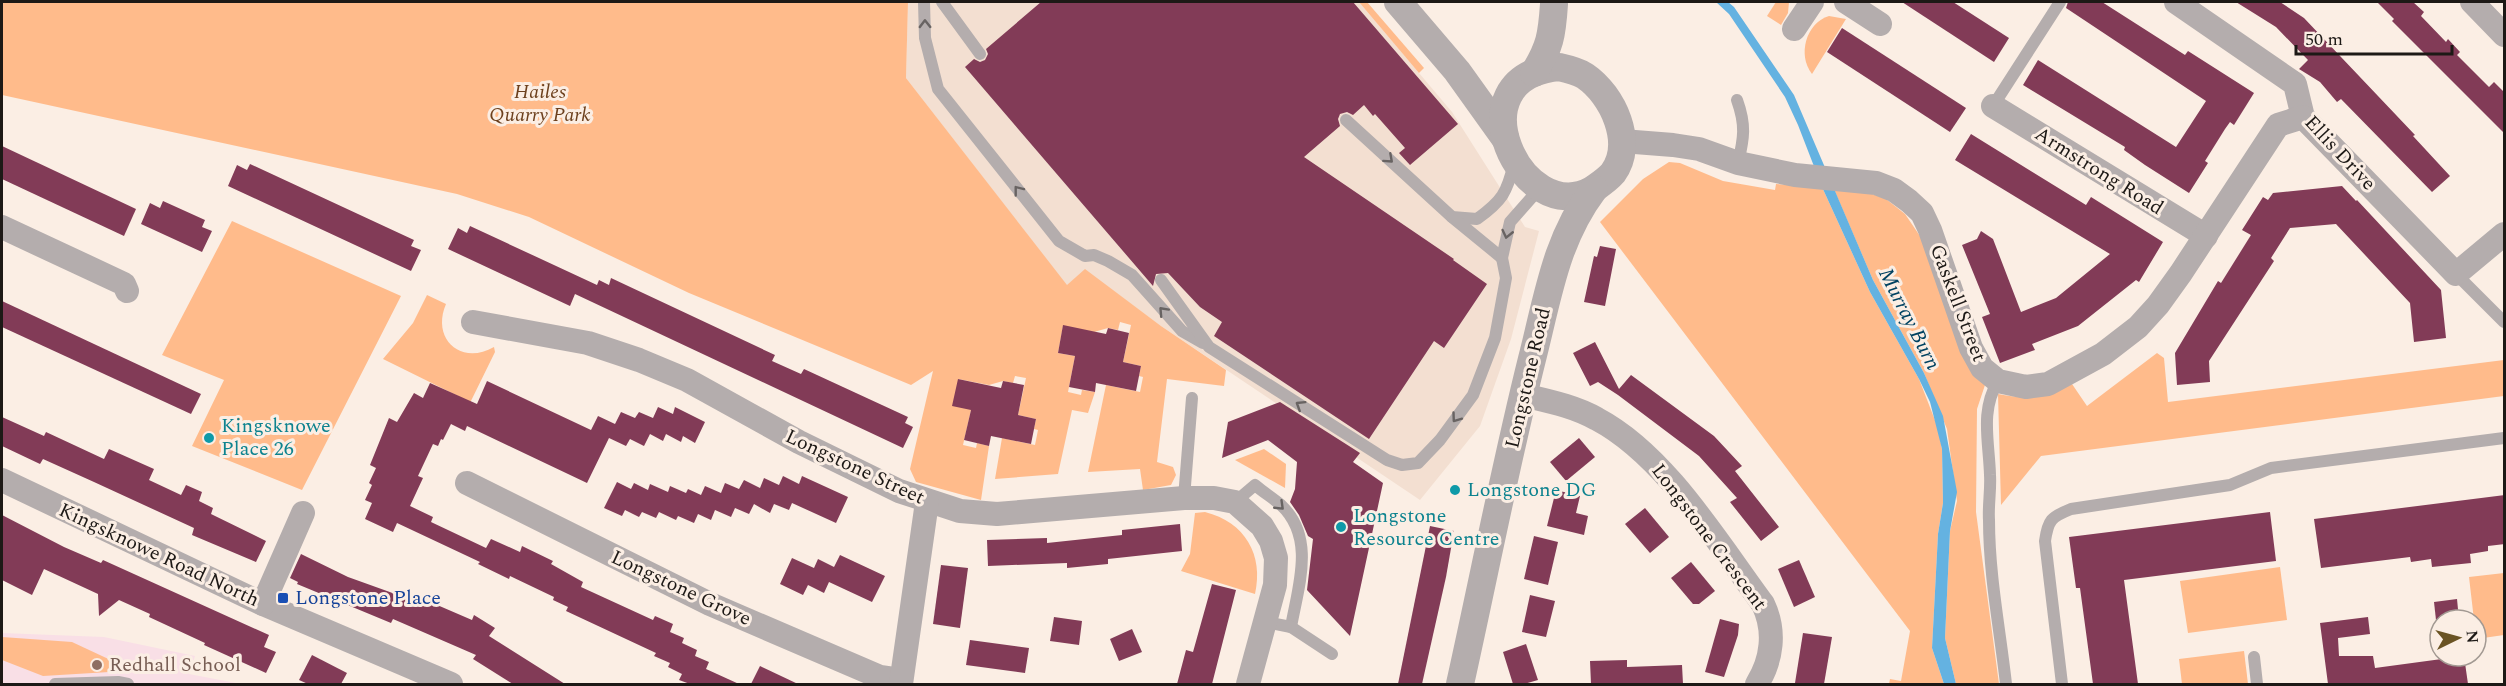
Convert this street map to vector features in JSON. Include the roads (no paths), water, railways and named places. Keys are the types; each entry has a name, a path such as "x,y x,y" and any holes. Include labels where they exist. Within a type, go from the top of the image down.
{"street":[{"path":"1398,2 1457,71 1526,176 1544,190 1569,197 1594,189 1614,171 1619,161 1622,141 1619,123 1609,104 1590,80 1573,70 1559,67 1534,73 1515,85 1508,94 1503,115 1510,150"},
{"path":"1794,29 1812,2"},
{"path":"1846,2 1880,24"},
{"name":"Ellis Drive","path":"2176,2 2295,84 2303,117 2456,274"},
{"path":"2472,2 2505,35"},
{"path":"1553,3 1573,70"},
{"path":"1534,73 1546,53 1552,33 1553,3"},
{"path":"1457,71 1478,84 1508,94"},
{"name":"Armstrong Road","path":"1993,106 2206,236"},
{"name":"Gaskell Street","path":"1622,141 1673,144 1699,149 1738,164 1795,175 1876,183 1894,190 1922,213 1971,348 1982,368 1998,381 2026,387 2048,384 2103,354 2138,327 2158,305 2206,236 2278,125 2303,117"},
{"name":"Longstone Road","path":"1460,684 1523,395 1560,248 1578,211 1594,189"},
{"name":"Longstone Road","path":"1544,190 1557,218 1560,248"},
{"path":"2,227 124,285 127,291"},
{"path":"2456,274 2505,234"},
{"name":"Longstone Street","path":"473,322 588,343 639,360 687,380 800,442 899,491 960,511 998,514 1184,498 1214,498 1235,502"},
{"name":"Longstone Crescent","path":"1523,395 1570,407 1616,430 1638,448 1677,489 1763,604 1769,617 1770,655 1764,673 1757,684"},
{"name":"Kingsknowe Road North","path":"2,480 263,604 451,684"},
{"name":"Longstone Grove","path":"467,483 710,604 880,677 902,683 927,502"},
{"path":"1235,502 1262,526 1271,541 1276,558 1275,585 1248,684"},
{"path":"263,604 303,513"}],"lane":[{"path":"924,2 925,38 938,89 1059,241 1085,256 1094,255 1132,275 1182,331 1387,460 1402,465 1418,464 1440,440 1473,395 1495,338 1506,278 1502,258 1510,222 1544,190"},
{"path":"942,2 980,54"},
{"path":"1993,106 2060,2"},
{"path":"1737,99 1745,134 1738,164"},
{"path":"1346,120 1452,217 1502,258"},
{"path":"1452,217 1477,219 1494,207 1508,187 1510,150"},
{"path":"2456,274 2505,322"},
{"path":"1161,280 1209,347"},
{"path":"1998,381 1990,394 1986,409 1990,476 1988,519 2006,684"},
{"path":"1184,498 1192,398"},
{"path":"2062,684 2045,541 2048,524 2056,515 2071,509 2230,485 2271,468 2505,438"},
{"path":"1235,502 1255,485 1283,506 1294,522 1302,541 1303,559 1291,627"},
{"path":"1265,622 1291,627 1332,654"},
{"path":"2254,657 2257,684"},
{"path":"55,684 118,682 128,684"}],"water":[{"path":"1716,2 1728,2 1734,7 1794,95 1873,280 1924,373 1943,416 1957,492 1950,531 1945,638 1956,684 1944,684 1932,648 1938,534 1943,503 1942,449 1930,402 1870,292 1822,187 1785,97 1729,14"}],"place":[{"name":"Kingsknowe Place 26","path":"209,438"},
{"name":"Longstone DG","path":"1455,490"},
{"name":"Longstone Resource Centre","path":"1341,527"},
{"name":"Longstone Place","path":"283,598"},
{"name":"Redhall School","path":"97,665"}],"park label":[{"name":"Hailes Quarry Park","path":"540,104"}],"water label":[{"name":"Murray Burn","path":"1909,319"}]}
